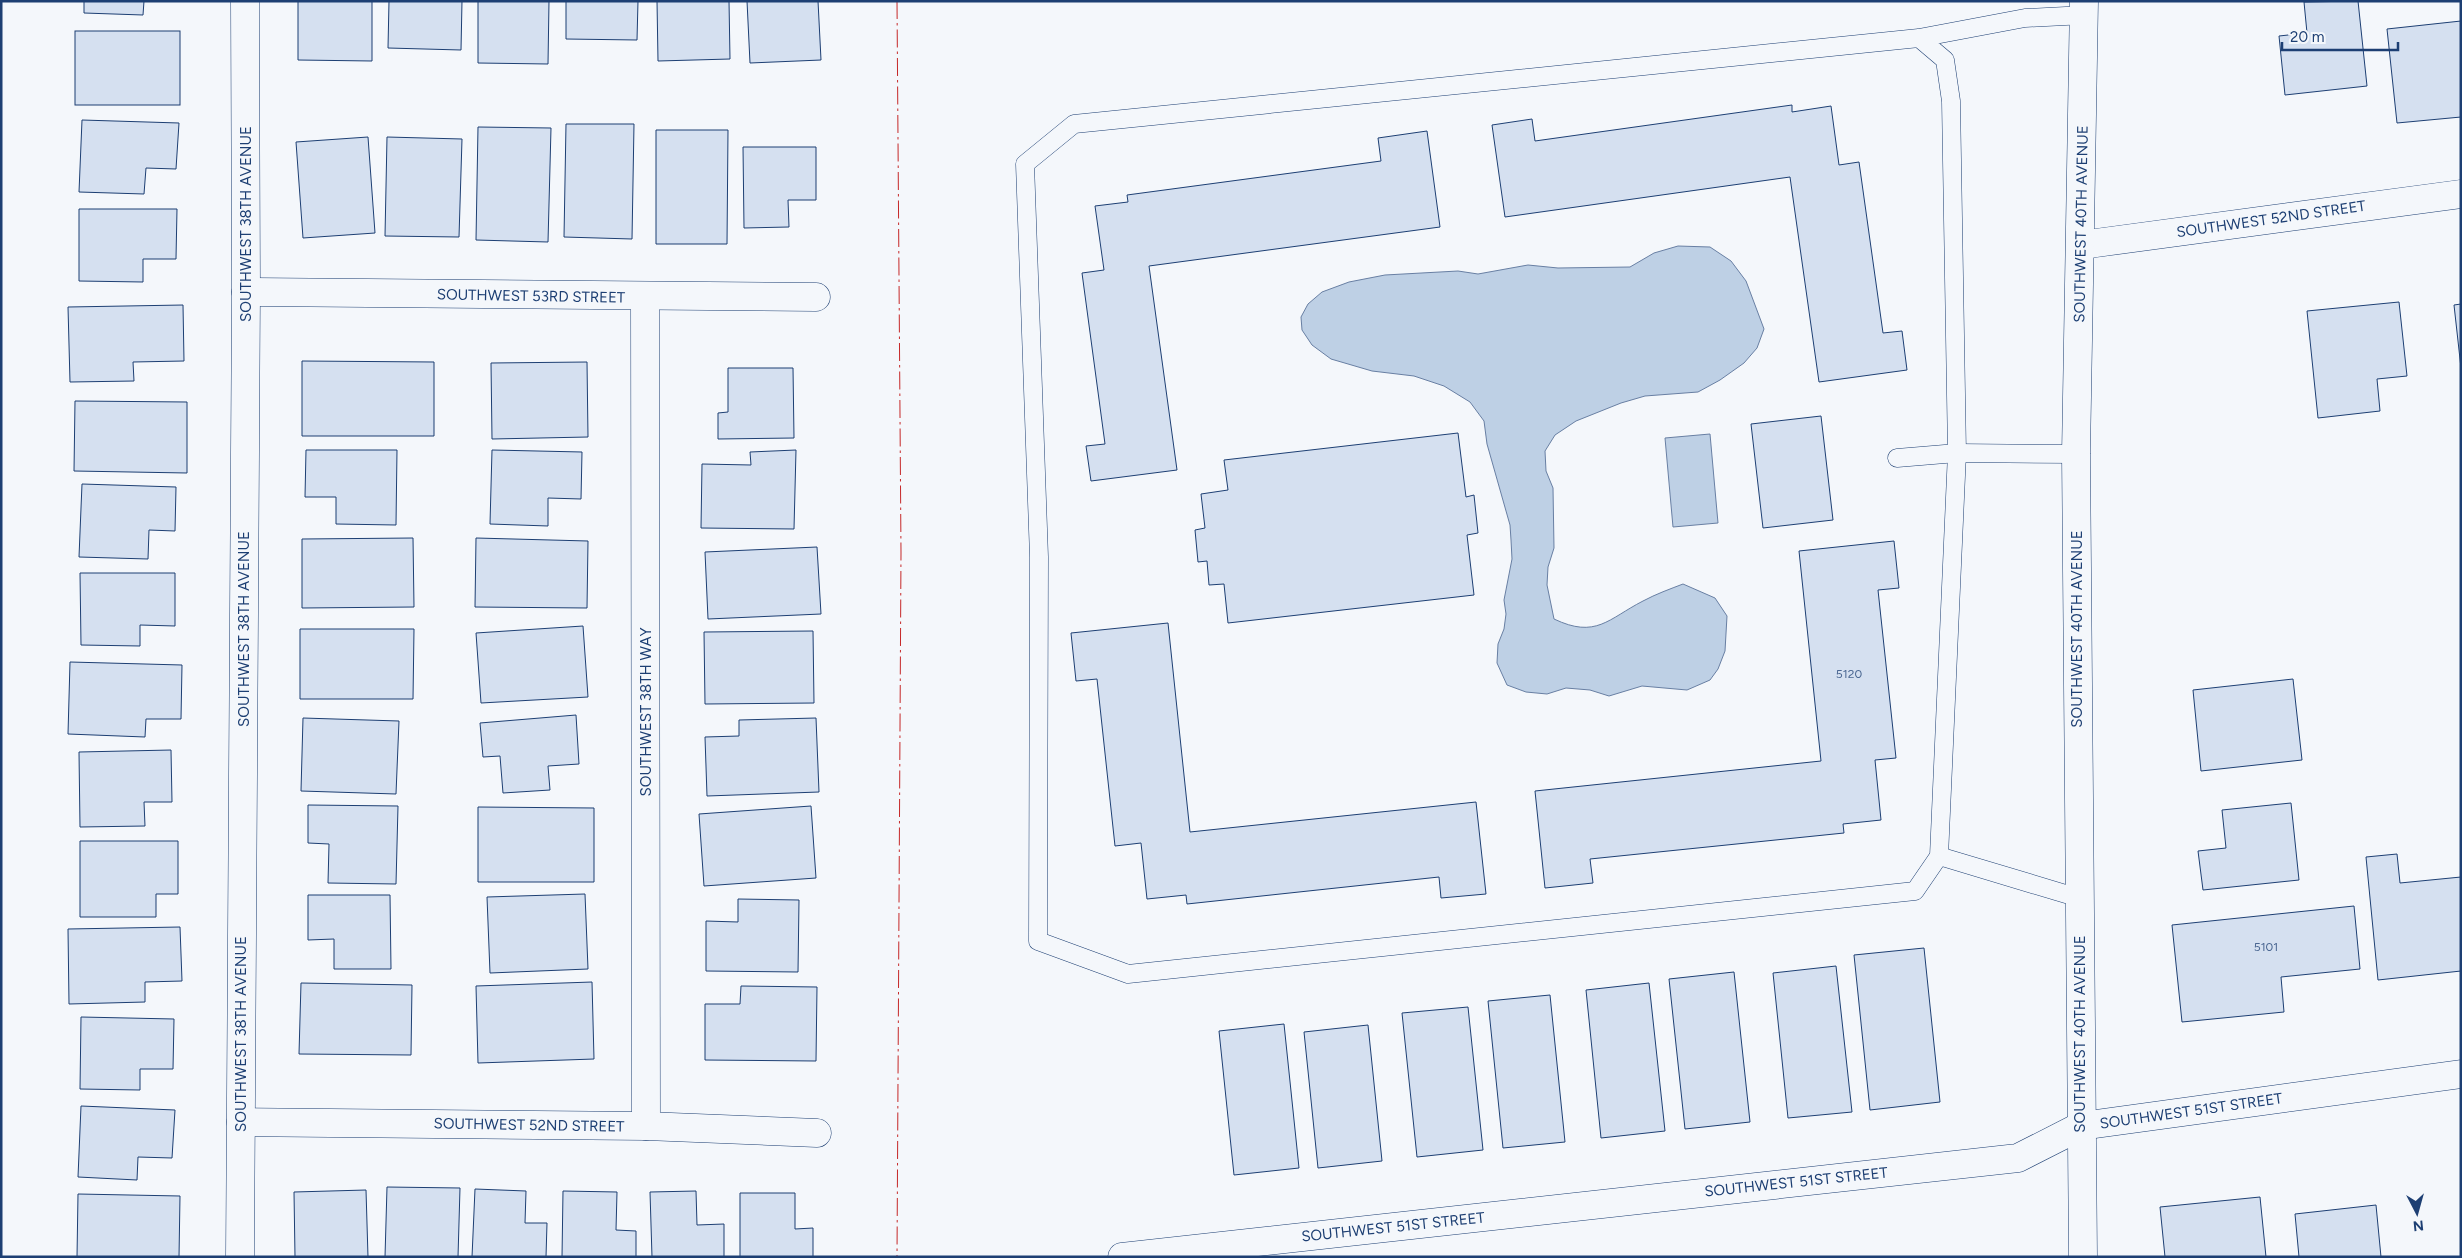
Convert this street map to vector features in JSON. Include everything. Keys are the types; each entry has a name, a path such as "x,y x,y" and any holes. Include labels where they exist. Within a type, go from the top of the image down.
{"street":[{"name":"SOUTHWEST 38TH AVENUE","path":"240,1257 246,292 245,1"},
{"name":"SOUTHWEST 40TH AVENUE","path":"2083,1257 2076,454 2085,8"},
{"name":"SOUTHWEST 52ND STREET","path":"2081,245 2461,194"},
{"name":"SOUTHWEST 53RD STREET","path":"246,292 816,297"},
{"name":"SOUTHWEST 38TH WAY","path":"645,297 646,1126"},
{"name":"SOUTHWEST 51ST STREET","path":"1122,1257 2018,1158 2081,1126 2461,1074"},
{"name":"SOUTHWEST 52ND STREET","path":"241,1122 646,1126 817,1133"}],"lane":[{"path":"1919,38 1945,60 1951,101 1957,453 1938,856 1915,891 1128,974 1038,941 1039,557 1025,164 1074,124 1919,38 2085,8"},
{"path":"1897,458 1957,453 2076,454"},
{"path":"1938,856 2079,898"}],"water":[{"path":"1678,246 1710,247 1731,261 1746,281 1764,329 1757,348 1744,363 1720,380 1698,392 1645,396 1621,403 1576,421 1555,435 1545,451 1546,471 1553,488 1554,548 1548,567 1547,585 1554,619 1568,625 1591,627 1611,620 1648,598 1683,584 1715,598 1727,616 1725,651 1718,669 1710,680 1687,690 1642,686 1609,696 1590,690 1566,688 1547,694 1526,692 1507,685 1497,663 1498,644 1504,629 1506,614 1504,600 1512,559 1511,540 1510,525 1487,444 1484,421 1470,402 1444,386 1414,376 1372,371 1331,359 1312,345 1302,330 1301,317 1308,304 1322,292 1349,282 1385,275 1458,271 1478,274 1528,265 1558,268 1630,267 1654,253"},
{"path":"1710,434 1718,523 1673,527 1665,438"}],"building":[{"path":"84,1 144,1 143,15 84,13"},
{"path":"298,1 372,1 372,61 298,60"},
{"path":"389,1 462,1 461,50 388,48"},
{"path":"478,1 549,1 548,64 478,63"},
{"path":"566,1 638,1 637,40 566,39"},
{"path":"657,1 729,1 730,59 658,61"},
{"path":"747,1 818,1 821,60 750,63"},
{"path":"2358,1 2367,86 2285,95 2279,36 2307,33 2304,2"},
{"path":"2461,21 2461,117 2397,123 2387,29"},
{"path":"75,31 180,31 180,105 75,105"},
{"path":"1792,105 1792,112 1831,106 1839,165 1859,162 1883,333 1902,331 1907,370 1819,382 1790,177 1505,217 1492,125 1532,119 1535,141"},
{"path":"82,120 179,123 176,169 146,168 144,194 79,192"},
{"path":"566,124 634,124 632,239 564,237"},
{"path":"478,127 551,128 548,242 476,240"},
{"path":"656,130 728,130 727,244 656,244"},
{"path":"1427,131 1440,227 1149,266 1177,470 1091,481 1086,446 1105,444 1082,273 1104,270 1095,206 1128,202 1127,195 1381,161 1378,138"},
{"path":"368,137 375,233 303,238 296,142"},
{"path":"387,137 462,139 459,237 385,236"},
{"path":"743,147 816,147 816,200 788,200 789,227 744,228"},
{"path":"79,209 177,209 176,259 143,259 143,282 79,281"},
{"path":"2399,302 2407,376 2377,379 2380,411 2318,418 2307,311"},
{"path":"2461,304 2461,368 2454,305"},
{"path":"183,305 184,361 133,362 134,381 70,382 68,307"},
{"path":"302,361 434,362 434,436 302,436"},
{"path":"587,362 588,437 492,439 491,363"},
{"path":"728,368 793,368 794,438 718,439 718,413 728,412"},
{"path":"75,401 187,402 187,473 74,471"},
{"path":"1821,416 1833,520 1763,528 1751,424"},
{"path":"1458,433 1466,497 1474,495 1478,533 1467,535 1474,595 1228,623 1224,584 1209,585 1207,561 1198,562 1195,530 1205,528 1201,494 1228,490 1224,460"},
{"path":"306,450 397,450 396,525 336,524 336,497 305,497"},
{"path":"492,450 582,452 581,499 548,498 548,526 490,524"},
{"path":"796,450 794,529 701,528 702,464 751,465 750,452"},
{"path":"82,484 176,487 175,531 149,530 148,559 79,557"},
{"path":"413,538 414,607 302,608 302,539"},
{"path":"476,538 588,541 587,608 475,607"},
{"path":"1894,541 1899,588 1878,590 1896,758 1875,760 1881,820 1843,824 1844,833 1590,859 1593,883 1545,888 1535,791 1821,761 1799,551"},
{"path":"817,547 821,614 708,619 705,552"},
{"path":"80,573 175,573 175,626 140,625 140,646 81,645"},
{"path":"1168,623 1190,832 1476,802 1486,894 1441,898 1439,877 1187,904 1186,895 1147,899 1141,843 1115,846 1097,679 1076,681 1071,633"},
{"path":"583,626 588,697 481,703 476,633"},
{"path":"300,629 414,629 413,699 300,699"},
{"path":"813,631 814,703 705,704 704,632"},
{"path":"70,662 182,665 181,719 146,719 145,737 68,734"},
{"path":"2293,679 2302,760 2201,771 2193,690"},
{"path":"576,715 579,764 548,766 550,790 503,793 500,756 483,757 480,723"},
{"path":"303,718 399,721 396,794 301,791"},
{"path":"816,718 819,792 707,796 705,737 739,736 739,720"},
{"path":"171,750 172,802 144,802 145,826 80,827 79,752"},
{"path":"2291,803 2299,880 2203,890 2198,851 2226,848 2222,810"},
{"path":"308,805 398,806 396,884 328,883 329,844 308,843"},
{"path":"811,806 816,878 704,886 699,814"},
{"path":"478,807 594,808 594,882 478,882"},
{"path":"80,841 178,841 178,894 156,894 156,917 80,917"},
{"path":"2397,854 2400,883 2461,877 2461,971 2378,980 2366,857"},
{"path":"585,894 588,969 490,973 487,897"},
{"path":"308,895 390,895 391,969 334,969 334,939 308,940"},
{"path":"738,899 799,900 798,972 706,971 706,921 738,922"},
{"path":"2354,906 2360,969 2281,977 2284,1012 2182,1022 2172,925"},
{"path":"180,927 182,981 145,982 145,1002 69,1004 68,929"},
{"path":"1924,948 1940,1102 1870,1110 1854,955"},
{"path":"1836,966 1852,1112 1788,1118 1773,973"},
{"path":"1734,972 1750,1122 1685,1129 1669,979"},
{"path":"592,982 594,1059 478,1063 476,986"},
{"path":"301,983 412,985 411,1055 299,1054"},
{"path":"1649,983 1665,1131 1601,1138 1586,990"},
{"path":"741,986 817,987 816,1061 705,1060 705,1004 740,1004"},
{"path":"1550,995 1565,1142 1503,1148 1488,1001"},
{"path":"1468,1007 1483,1150 1417,1157 1402,1013"},
{"path":"81,1017 174,1019 173,1069 140,1069 140,1090 80,1089"},
{"path":"1284,1024 1299,1168 1234,1175 1219,1031"},
{"path":"1368,1025 1382,1161 1318,1168 1304,1032"},
{"path":"81,1106 175,1110 172,1158 138,1157 137,1180 78,1177"},
{"path":"387,1187 460,1188 458,1257 385,1257"},
{"path":"475,1189 526,1191 525,1223 547,1223 546,1257 472,1257"},
{"path":"366,1190 368,1257 295,1257 294,1192"},
{"path":"563,1191 617,1192 616,1230 636,1231 636,1257 562,1257"},
{"path":"696,1191 697,1225 724,1224 724,1257 652,1257 650,1192"},
{"path":"740,1193 795,1193 795,1229 813,1228 813,1257 740,1257"},
{"path":"78,1194 180,1196 179,1257 77,1257"},
{"path":"2260,1197 2266,1257 2165,1257 2160,1207"},
{"path":"2376,1205 2381,1257 2299,1257 2295,1214"}],"power":[{"path":"897,1 901,553 897,1257"}]}
